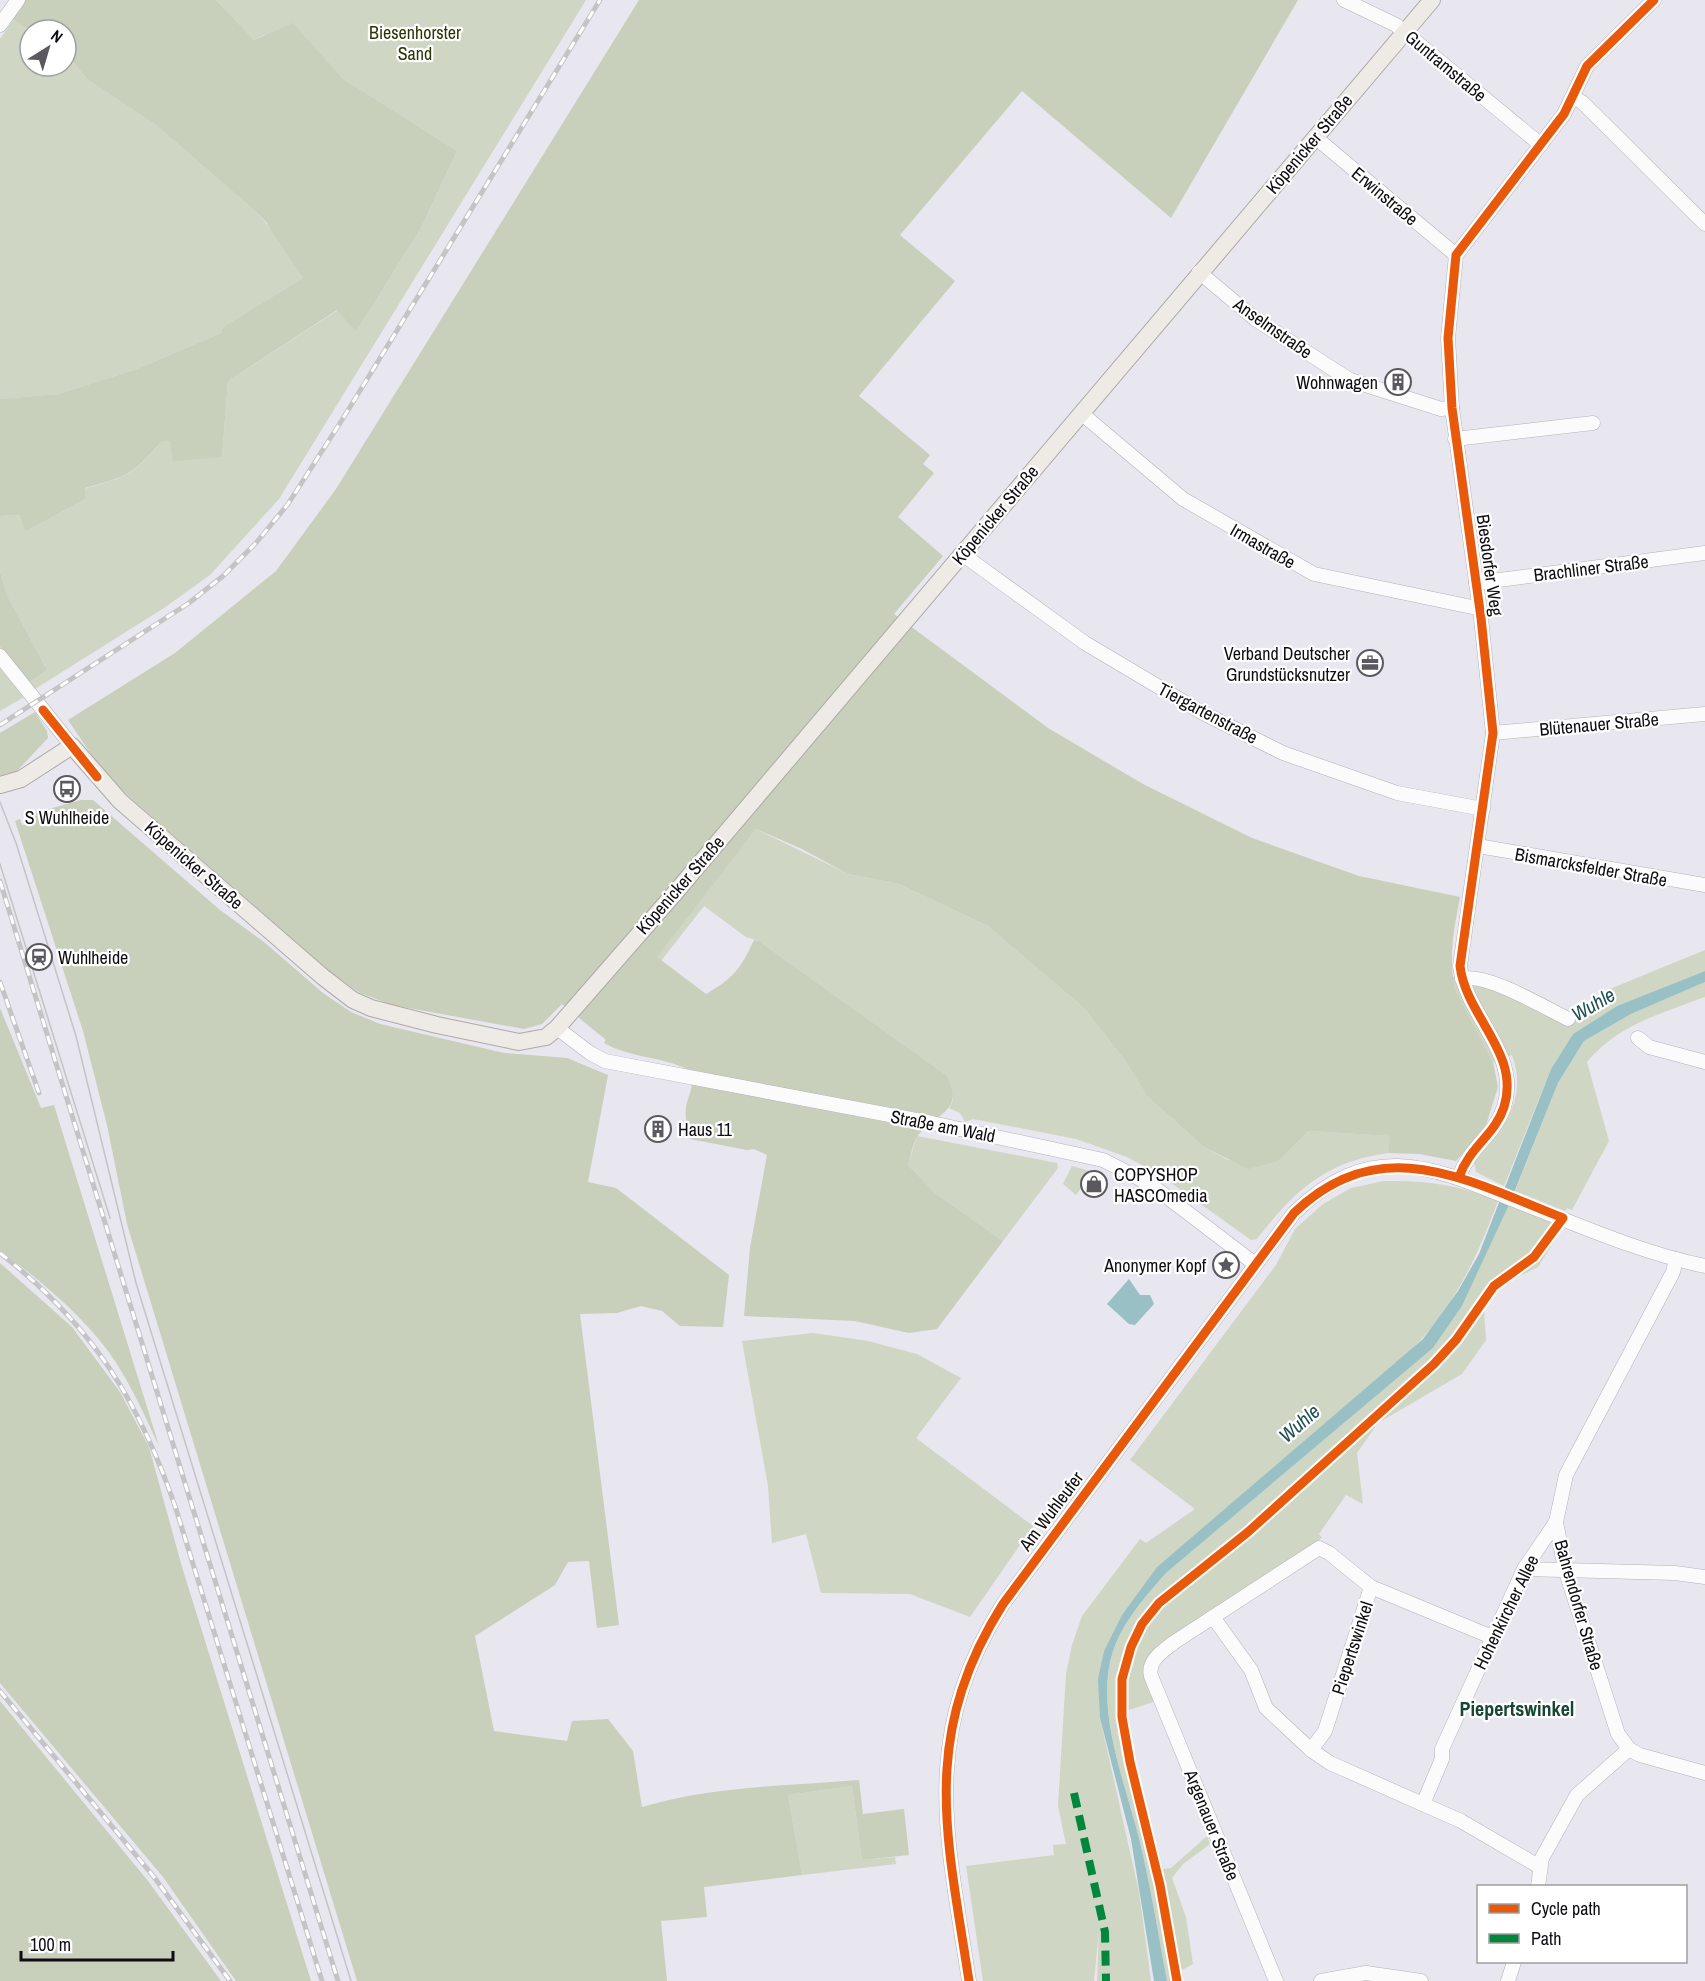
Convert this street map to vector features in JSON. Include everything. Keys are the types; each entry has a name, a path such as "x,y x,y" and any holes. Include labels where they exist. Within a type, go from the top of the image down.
{"main road":[{"name":"Köpenicker Straße","path":"72,746 120,801 323,977 353,1000 388,1014 519,1042 546,1037 557,1028 962,554 1432,0"},
{"path":"1,785 21,779 72,746"}],"street":[{"path":"0,25 18,0"},
{"name":"Guntramstraße","path":"1344,0 1405,32 1541,145"},
{"path":"1456,255 1541,145 1573,97 1587,66 1654,0"},
{"path":"1573,97 1582,102 1705,224"},
{"name":"Erwinstraße","path":"1315,137 1456,255"},
{"name":"Biesdorfer Weg","path":"1456,255 1448,338 1452,408 1479,606 1493,733 1461,955 1462,979 1468,997 1500,1052 1508,1088 1503,1109 1493,1129 1471,1151 1459,1177"},
{"name":"Anselmstraße","path":"1199,272 1255,318 1350,380 1440,409 1452,408"},
{"name":"Irmastraße","path":"1081,413 1183,499 1314,574 1463,605 1479,606"},
{"path":"1455,439 1593,423"},
{"name":"Brachliner Straße","path":"1476,583 1705,553"},
{"name":"Tiergartenstraße","path":"962,554 1085,643 1202,712 1273,748 1388,790 1483,809"},
{"path":"0,656 72,746"},
{"name":"Blütenauer Straße","path":"1493,733 1705,714"},
{"name":"Bismarcksfelder Straße","path":"1478,846 1705,885"},
{"path":"1462,979 1476,978 1568,1019"},
{"name":"Straße am Wald","path":"557,1028 600,1059 932,1123 1103,1160 1150,1184 1255,1264"},
{"path":"1638,1038 1649,1047 1705,1062"},
{"name":"Am Wuhleufer","path":"969,1981 949,1853 944,1793 954,1712 970,1665 1003,1604 1294,1213 1322,1189 1357,1173 1390,1166 1430,1169 1459,1177 1630,1245 1705,1266"},
{"name":"Bahrendorfer Straße","path":"1629,1749 1618,1734 1565,1569 1556,1521 1566,1475 1673,1272 1676,1259"},
{"name":"Hohenkircher Allee","path":"1423,1804 1442,1759 1442,1749 1492,1637 1524,1569 1556,1521"},
{"name":"Piepertswinkel","path":"1149,1670 1155,1658 1164,1650 1319,1548 1329,1553 1371,1587 1325,1731 1311,1750"},
{"path":"1524,1569 1675,1573 1705,1577"},
{"path":"1371,1587 1492,1637"},
{"path":"1214,1617 1251,1670 1266,1708 1311,1750 1330,1763 1461,1821 1540,1868"},
{"name":"Argenauer Straße","path":"1149,1670 1276,1981"},
{"path":"1538,1885 1540,1868 1552,1839 1577,1795 1629,1749 1640,1755 1705,1773"},
{"path":"1508,1981 1514,1963"},
{"path":"1321,1981 1366,1973 1421,1981"}],"green space":[{"path":"24,0 216,0 254,40 293,23 342,78 457,151 421,228 356,332 337,310 228,381 222,457 173,461 170,441 161,442 143,462 128,473 111,481 85,488 85,499 25,532 19,515 0,516 0,399 59,394 137,369 221,333 223,327 303,278 266,222 255,211 156,125 87,79 78,68 78,18 18,18 18,22 12,18"},
{"name":"Biesenhorster Sand","path":"216,0 586,0 279,499 210,575 164,608 35,689 29,682 47,670 6,593 0,571 0,516 19,515 25,532 85,499 84,489 128,474 161,442 170,441 222,457 228,381 338,310 356,332 421,228 457,151 342,78 264,35 254,40"},
{"path":"639,0 1298,0 1171,218 1022,91 900,235 955,281 859,396 930,455 923,464 934,473 898,517 943,556 894,614 1048,728 1143,784 1252,838 1359,876 1460,897 1452,954 1455,989 1493,1062 1498,1087 1485,1128 1456,1161 1419,1154 1388,1153 1390,1136 1309,1131 1278,1161 1248,1169 1204,1147 1147,1096 1124,1059 1084,1008 988,926 899,884 848,874 802,849 756,829 657,957 706,994 730,977 745,958 754,940 759,941 946,1075 953,1096 951,1103 919,1134 908,1165 935,1193 1003,1241 937,1329 909,1333 855,1321 744,1316 750,1248 767,1155 754,1149 747,1150 690,1139 686,1116 691,1086 689,1070 668,1062 624,1052 604,1043 606,1040 562,1004 542,1024 524,1029 392,1005 360,993 328,970 126,794 95,760 68,720 175,653 276,571 336,489"},
{"path":"14,19 18,22 18,78 78,78 78,68 87,79 156,125 255,211 277,235 303,278 223,327 221,333 137,369 59,394 0,399 0,39"},
{"path":"0,571 6,593 47,670 29,682 0,647"},
{"path":"0,668 24,697 0,711"},
{"path":"35,712 47,731 48,738 16,772 0,777 0,733"},
{"name":"Wuhlheide","path":"81,800 93,800 220,910 264,942 323,993 351,1012 380,1024 504,1053 567,1058 608,1075 588,1182 616,1188 729,1275 723,1327 680,1326 662,1311 641,1306 617,1313 580,1314 619,1625 597,1628 589,1561 568,1562 555,1585 475,1636 494,1731 567,1741 572,1721 608,1719 633,1751 642,1807 722,1791 859,1780 863,1814 904,1809 909,1855 862,1860 852,1786 788,1795 802,1875 704,1887 707,1917 661,1921 667,1981 357,1981 127,1224 107,1125 83,1031 15,821 20,819 22,825 30,823 28,817 31,814"},
{"path":"756,829 848,874 899,884 988,926 1084,1008 1124,1059 1147,1096 1204,1147 1228,1160 1278,1161 1309,1131 1391,1136 1388,1153 1346,1163 1313,1181 1285,1206 1257,1239 1251,1240 1160,1175 1127,1157 1076,1139 973,1119 965,1122 960,1113 949,1108 953,1100 946,1075 759,941 746,937 704,906 661,961 656,957"},
{"path":"1705,950 1705,971 1617,1006 1573,1034 1551,1069 1504,1186 1476,1172 1474,1161 1495,1138 1510,1113 1515,1100 1516,1071 1512,1055 1493,1062 1455,989 1452,977 1477,981 1569,1012 1605,991"},
{"path":"1705,982 1705,997 1626,1029 1599,1049 1587,1062 1609,1141 1572,1210 1567,1208 1565,1211 1515,1191 1558,1083 1584,1041 1631,1014"},
{"path":"0,1008 41,1108 54,1105 159,1446 123,1374 96,1336 57,1297 0,1250"},
{"path":"917,1136 1057,1163 1058,1168 1003,1241 935,1193 908,1165"},
{"path":"1072,1166 1093,1172 1076,1195 1063,1184"},
{"path":"1384,1181 1414,1181 1442,1185 1470,1191 1498,1201 1460,1286 1434,1324 1402,1359 1157,1567 1104,1651 1100,1718 1139,1892 1151,1981 1097,1981 1099,1931 1094,1981 983,1981 966,1866 1054,1855 1053,1845 1066,1844 1058,1806 1066,1674 1072,1645 1082,1616 1140,1539 1146,1543 1195,1509 1130,1460 1276,1265 1295,1229 1323,1204 1351,1188"},
{"path":"1509,1205 1563,1227 1538,1267 1498,1286 1484,1310 1486,1340 1462,1374 1378,1423 1357,1453 1363,1504 1346,1495 1319,1534 1322,1538 1159,1648 1155,1652 1156,1701 1123,1712 1163,1869 1171,1868 1207,1836 1210,1844 1183,1864 1172,1878 1186,1917 1193,1964 1182,1970 1183,1981 1167,1981 1146,1867 1110,1725 1107,1700 1108,1675 1117,1640 1136,1610 1166,1573 1433,1348 1462,1306"},
{"path":"0,1263 72,1327 120,1392 149,1447 182,1567 311,1981 236,1981 163,1877 0,1683"},
{"path":"813,1333 868,1341 917,1354 961,1378 916,1438 1033,1526 970,1617 910,1594 821,1593 806,1534 772,1543 768,1486 742,1341"},
{"path":"0,1701 148,1881 221,1981 0,1981"},
{"path":"852,1786 862,1860 895,1857 896,1864 802,1875 788,1795"}],"water":[{"path":"1705,971 1705,982 1631,1014 1584,1041 1558,1083 1509,1205 1462,1306 1433,1348 1166,1573 1136,1609 1123,1629 1113,1651 1108,1675 1107,1700 1115,1751 1142,1851 1167,1981 1154,1981 1131,1839 1100,1718 1098,1679 1104,1651 1122,1615 1157,1567 1423,1339 1458,1291 1479,1254 1551,1069 1573,1034 1617,1006"},
{"path":"1129,1279 1140,1295 1150,1295 1154,1304 1135,1325 1129,1324 1107,1304"}],"tram line":[{"path":"0,802 16,843 76,1036 136,1283 351,1981"},
{"path":"0,864 110,1218"}],"railway":[{"path":"0,725 189,603 223,576 256,543 288,504 342,420 600,0"},
{"path":"0,881 338,1981"},
{"path":"0,982 39,1093"},
{"path":"0,1253 61,1308 86,1337 109,1367 146,1433 176,1509 322,1981"},
{"path":"0,1691 154,1877 230,1981"}],"marked path":[{"path":"1074,1793 1105,1932 1106,1981"}],"cycle path":[{"path":"1459,1177 1469,1157 1500,1117 1507,1088 1505,1069 1499,1052 1472,1002 1464,984 1460,966 1493,733 1481,618 1452,408 1448,338 1456,255 1564,114 1587,66 1654,0"},
{"path":"43,710 97,777"},
{"path":"969,1981 953,1880 946,1788 950,1744 959,1699 977,1652 1003,1604 1294,1213 1327,1188 1359,1173 1392,1168 1426,1170 1459,1178 1563,1218 1534,1257 1494,1286 1456,1340 1434,1364 1248,1532 1159,1603 1142,1624 1131,1647 1122,1679 1122,1717 1130,1762 1160,1885 1177,1981"}],"place":[{"name":"Wohnwagen","path":"1398,382"},
{"name":"Verband Deutscher Grundstücksnutzer","path":"1370,663"},
{"name":"S Wuhlheide","path":"67,789"},
{"name":"Wuhlheide","path":"39,957"},
{"name":"Haus 11","path":"658,1129"},
{"name":"COPYSHOP HASCOmedia","path":"1094,1184"},
{"name":"Anonymer Kopf","path":"1226,1265"}],"district":[{"name":"Piepertswinkel","path":"1517,1708"}],"water label":[{"name":"Wuhle","path":"1593,1004"},
{"name":"Wuhle","path":"1299,1423"}]}
